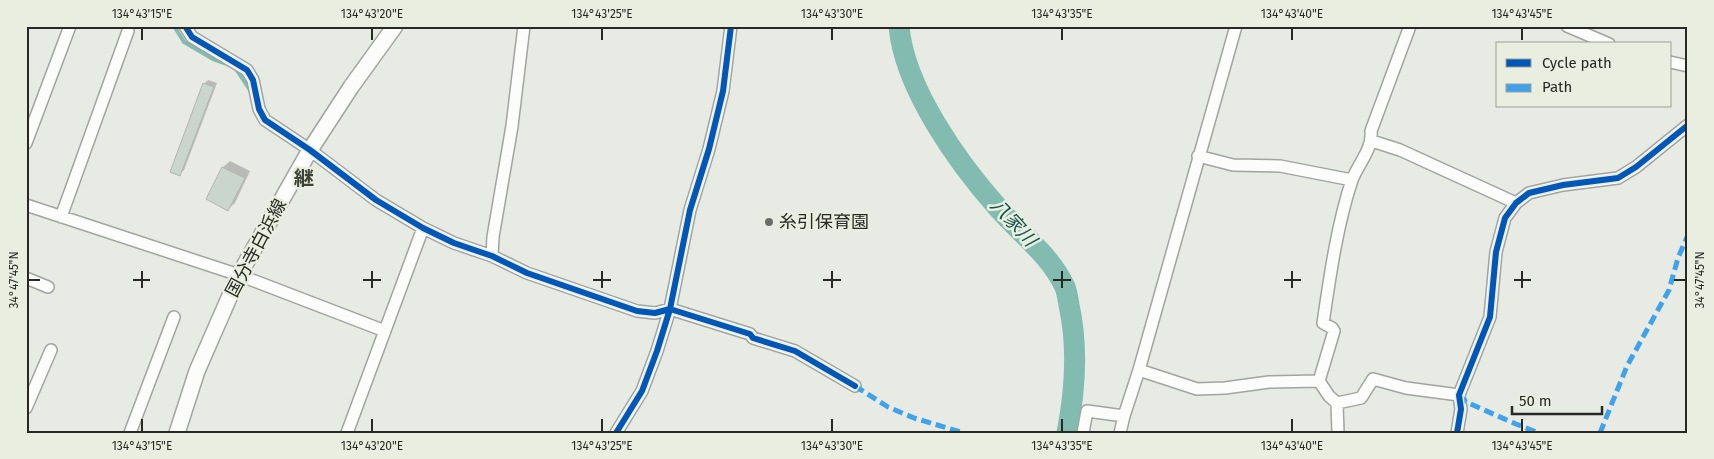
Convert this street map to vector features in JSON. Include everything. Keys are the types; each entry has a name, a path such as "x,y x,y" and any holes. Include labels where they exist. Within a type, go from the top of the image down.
{"main road":[{"name":"国分寺白浜線","path":"177,433 197,371 239,275 310,150 351,87 395,26"}],"street":[{"path":"26,143 70,26"},
{"path":"185,26 192,37 247,70 253,80 259,110 265,120 310,150 376,200 423,228 454,243 492,256 527,273 637,311 655,312 670,309 750,334 754,338 795,351 855,386"},
{"path":"492,256 493,237 512,126 524,26"},
{"path":"616,433 642,391 670,309 690,210 709,149 724,91 731,26"},
{"path":"1120,433 1236,26"},
{"path":"1319,381 1334,331 1323,323 1343,211 1352,180 1372,141 1371,131 1410,26"},
{"path":"1567,26 1604,42"},
{"path":"61,217 128,30"},
{"path":"1672,62 1688,66"},
{"path":"1457,433 1461,409 1459,395 1490,317 1496,252 1505,218 1516,203 1529,193 1563,185 1618,178 1636,167 1688,125"},
{"path":"1372,141 1400,150 1516,203"},
{"path":"1198,156 1233,165 1280,166 1352,180"},
{"path":"26,205 239,275 385,331"},
{"path":"348,433 423,228"},
{"path":"26,278 48,287"},
{"path":"130,433 174,317"},
{"path":"26,408 51,350"},
{"path":"1139,370 1197,389 1225,388 1269,382 1319,381"},
{"path":"1337,403 1361,398 1373,379 1406,388 1459,395"},
{"path":"1319,381 1329,396 1337,403 1338,433"},
{"path":"1083,433 1087,410 1124,416"}],"building":[{"path":"203,83 214,87 180,176 170,172"},
{"path":"222,167 245,178 228,211 206,199"}],"waterway":[{"path":"174,26 184,42 213,59 230,65"},
{"name":"八家川","path":"899,26 903,50 911,74 922,99 951,148 983,191 1044,255 1065,287 1074,337 1074,385 1067,433"},
{"path":"236,69 250,90"}],"marked path":[{"path":"1600,433 1627,366 1669,290 1678,258 1688,235"},
{"path":"855,386 888,407 914,418 964,433"},
{"path":"1459,395 1466,402 1539,433"}],"cycle path":[{"path":"185,26 192,37 247,70 253,80 259,109 265,120 310,150 376,200 423,228 454,243 492,256 527,273 637,311 655,313 670,309 750,334 753,338 795,351 855,386"},
{"path":"616,433 642,391 670,309 690,210 709,149 723,91 731,26"},
{"path":"1457,433 1461,409 1459,395 1490,317 1496,252 1505,218 1516,203 1529,193 1563,185 1618,178 1636,167 1688,125"}],"place":[{"name":"糸引保育園","path":"769,222"}],"district":[{"name":"継","path":"304,178"}]}
